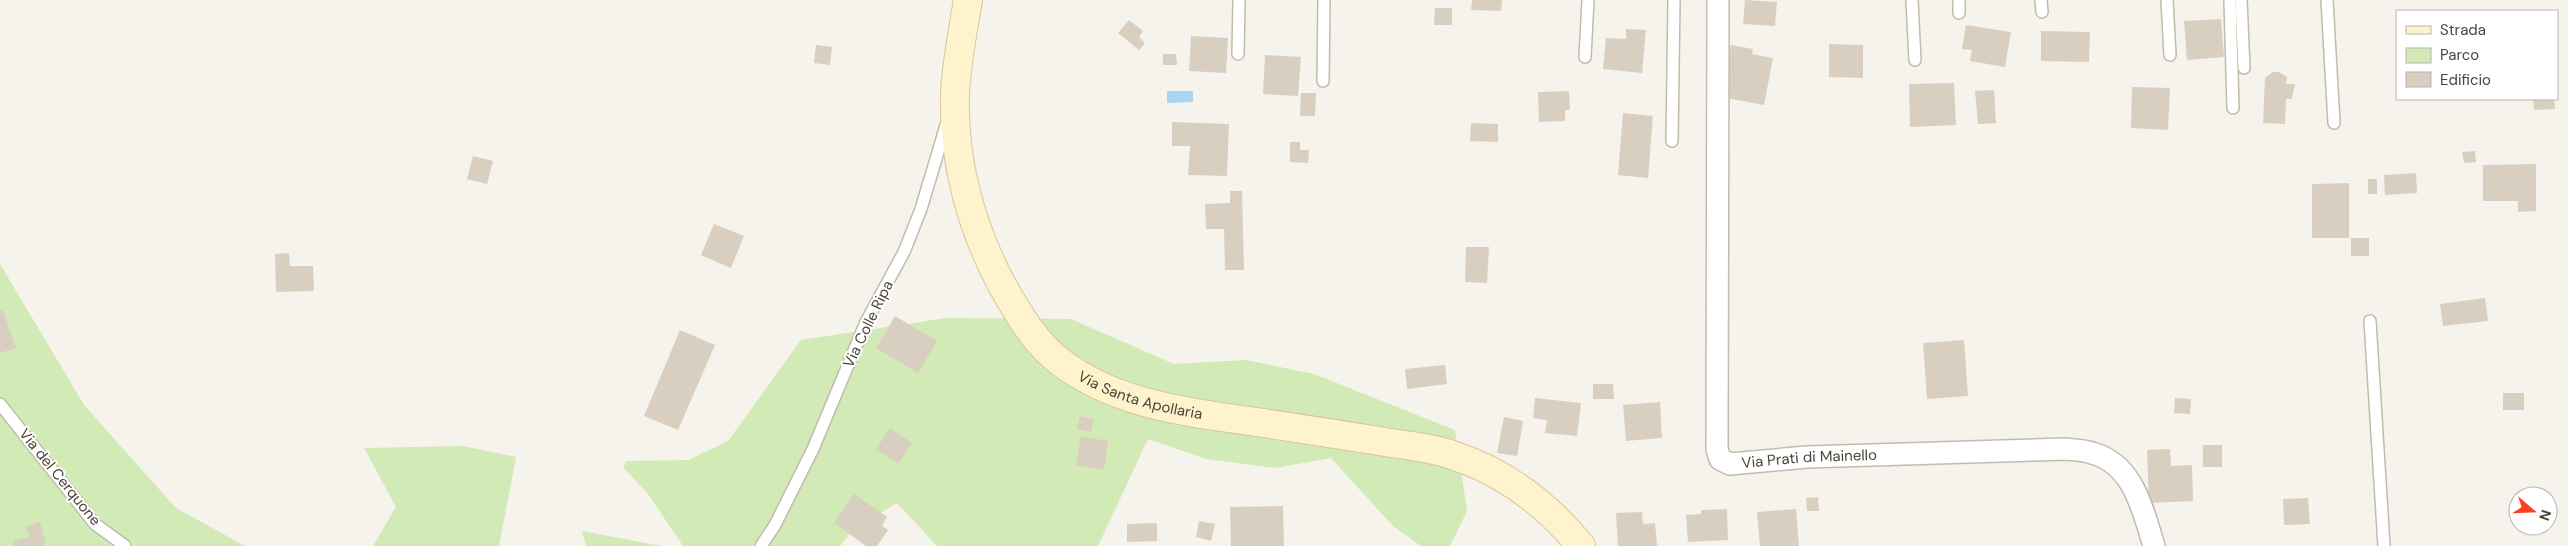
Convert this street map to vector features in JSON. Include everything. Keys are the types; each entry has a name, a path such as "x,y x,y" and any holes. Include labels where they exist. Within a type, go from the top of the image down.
{"street":[{"name":"Via Santa Apollaria","path":"968,0 955,94 956,141 961,170 968,200 985,250 1005,290 1026,324 1048,351 1063,364 1112,391 1146,403 1190,413 1408,446 1458,456 1497,474 1529,495 1560,520 1581,546"},
{"name":"Via Prati di Mainello","path":"1718,0 1717,449 1720,459 1730,464 1807,456 2056,450 2091,452 2113,463 2131,482 2154,546"}],"lane":[{"path":"1238,54 1239,0"},
{"path":"1323,81 1324,0"},
{"path":"1585,57 1588,0"},
{"path":"1672,141 1674,0"},
{"path":"1912,0 1915,60"},
{"path":"1958,0 1959,13"},
{"path":"2041,0 2042,12"},
{"path":"2167,0 2170,55"},
{"path":"2230,0 2233,108"},
{"path":"2241,0 2244,68"},
{"path":"2327,0 2334,123"},
{"name":"Via Colle Ripa","path":"761,546 775,525 813,449 866,322 904,252 921,210 955,94"},
{"path":"2370,321 2384,546"},
{"name":"Via del Cerquone","path":"0,404 95,524 125,546"}],"green space":[{"path":"0,264 84,405 176,508 245,546 0,546"},
{"path":"946,318 1071,319 1174,364 1246,360 1314,374 1455,430 1467,511 1450,546 1421,546 1393,526 1331,458 1275,468 1206,459 1148,439 1098,546 937,546 897,503 852,531 840,546 683,546 648,494 623,467 627,461 688,460 728,441 801,340"},
{"path":"463,446 516,457 499,546 373,546 396,507 364,448"},
{"path":"582,531 662,546 586,546"}],"water":[{"path":"1167,91 1193,91 1193,102 1167,103"}],"building":[{"path":"1472,0 1502,0 1501,11 1471,10"},
{"path":"1745,0 1777,2 1775,26 1743,24"},
{"path":"1435,8 1452,8 1452,25 1434,25"},
{"path":"2221,19 2224,57 2187,60 2184,21"},
{"path":"1129,20 1143,31 1139,37 1145,43 1139,50 1118,33"},
{"path":"1966,25 2011,32 2005,67 1970,61 1972,50 1962,49"},
{"path":"1626,29 1646,30 1642,73 1603,69 1606,38 1626,39"},
{"path":"2041,31 2090,32 2089,62 2041,61"},
{"path":"1191,36 1228,38 1226,73 1189,71"},
{"path":"1829,44 1863,45 1863,78 1829,77"},
{"path":"816,45 832,47 830,65 814,63"},
{"path":"1731,45 1753,49 1752,54 1773,58 1764,105 1721,97"},
{"path":"1163,54 1176,54 1177,65 1163,65"},
{"path":"1265,55 1301,57 1298,96 1263,94"},
{"path":"2273,72 2279,72 2287,77 2286,84 2295,84 2292,99 2286,99 2285,124 2263,123 2265,78"},
{"path":"1954,83 1956,125 1910,127 1909,84"},
{"path":"2132,87 2170,88 2168,130 2131,128"},
{"path":"1994,90 1996,123 1978,124 1975,91"},
{"path":"1569,91 1570,110 1565,110 1565,121 1539,122 1538,92"},
{"path":"1301,93 1316,93 1315,116 1300,116"},
{"path":"2533,100 2554,100 2555,109 2534,110"},
{"path":"1623,113 1653,116 1648,178 1618,175"},
{"path":"1172,122 1229,124 1227,176 1188,175 1190,146 1172,146"},
{"path":"1471,123 1498,124 1498,142 1470,141"},
{"path":"1290,142 1300,142 1300,150 1309,150 1308,163 1290,162"},
{"path":"2475,151 2476,162 2464,163 2462,152"},
{"path":"473,156 493,161 487,184 467,179"},
{"path":"2536,164 2536,211 2518,212 2518,201 2483,201 2483,165"},
{"path":"2416,173 2417,193 2385,195 2384,175"},
{"path":"2368,179 2377,179 2377,194 2368,194"},
{"path":"2349,183 2349,238 2312,238 2312,184"},
{"path":"1230,191 1242,191 1244,270 1225,270 1224,229 1206,229 1205,204 1230,203"},
{"path":"714,224 744,236 731,268 701,255"},
{"path":"2351,238 2369,238 2369,256 2351,256"},
{"path":"1466,247 1489,247 1487,283 1465,282"},
{"path":"289,253 290,266 313,266 314,291 276,292 275,254"},
{"path":"2485,298 2488,321 2443,326 2440,304"},
{"path":"3,310 16,348 0,353 0,311"},
{"path":"895,316 937,341 918,373 876,348"},
{"path":"680,330 715,345 678,430 644,416"},
{"path":"1964,340 1968,396 1927,399 1923,343"},
{"path":"1445,365 1447,384 1407,389 1405,369"},
{"path":"1593,384 1613,384 1614,399 1593,399"},
{"path":"2503,393 2524,393 2524,410 2503,410"},
{"path":"1535,398 1581,403 1577,436 1545,433 1547,420 1533,418"},
{"path":"2175,398 2191,399 2190,414 2174,413"},
{"path":"1660,402 1662,438 1626,441 1623,405"},
{"path":"1080,416 1094,419 1091,432 1077,429"},
{"path":"1504,417 1523,421 1517,456 1497,453"},
{"path":"890,428 912,443 898,464 876,449"},
{"path":"1081,436 1108,441 1104,470 1076,465"},
{"path":"2203,445 2222,445 2222,467 2203,467"},
{"path":"2170,449 2171,466 2192,465 2193,501 2149,503 2147,450"},
{"path":"854,494 887,517 882,526 888,530 877,546 866,546 834,523"},
{"path":"1818,497 1819,511 1807,511 1806,498"},
{"path":"2308,498 2310,524 2284,525 2283,499"},
{"path":"1283,506 1284,546 1231,546 1230,507"},
{"path":"1727,509 1728,540 1688,542 1686,515 1701,514 1701,510"},
{"path":"1796,509 1799,546 1760,546 1757,512"},
{"path":"1642,512 1643,524 1655,523 1657,546 1618,546 1616,513"},
{"path":"1199,521 1215,524 1211,541 1196,537"},
{"path":"40,522 46,546 14,546 13,541 29,537 26,526"},
{"path":"1157,523 1157,541 1127,542 1127,524"}]}
